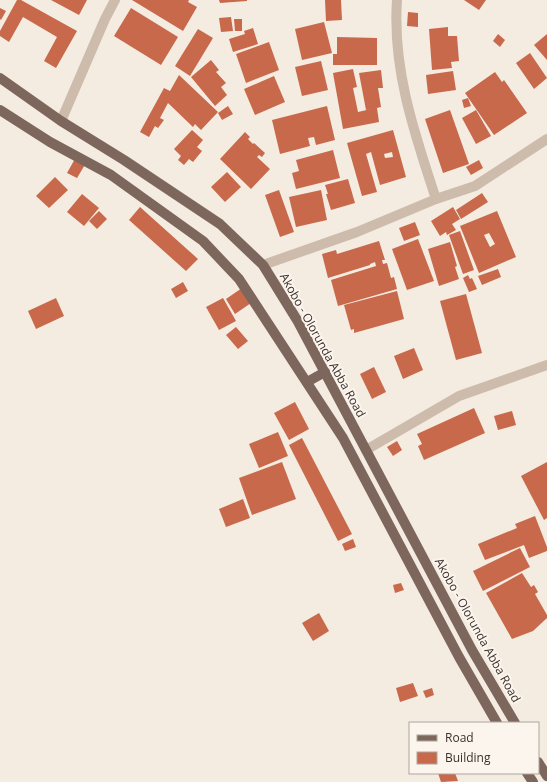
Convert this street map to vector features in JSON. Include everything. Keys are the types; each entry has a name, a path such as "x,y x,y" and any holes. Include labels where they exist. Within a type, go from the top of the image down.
{"main road":[{"name":"Akobo - Olorunda Abba Road","path":"0,78 60,121 124,160 220,224 263,265 297,320 472,650 513,722"},
{"path":"0,110 50,142 111,175 203,241 239,279 343,438 459,657 496,722"},
{"path":"307,382 325,372"},
{"path":"539,764 547,776"}],"street":[{"path":"60,121 105,19 116,0"},
{"path":"397,0 396,23 403,86 413,126 436,199"},
{"path":"263,265 357,232 436,199 475,186 547,139"},
{"path":"366,450 458,396 547,365"}],"building":[{"path":"17,0 21,0 77,31 56,68 44,61 57,37 23,17 9,42 0,36 0,31"},
{"path":"51,0 87,0 79,15"},
{"path":"132,0 189,0 188,2 197,7 183,31"},
{"path":"219,0 247,0 247,1 220,3"},
{"path":"325,0 341,0 342,20 326,21"},
{"path":"464,0 486,0 479,10"},
{"path":"0,8 6,11 1,20 0,19"},
{"path":"131,8 178,37 161,65 114,36"},
{"path":"408,12 418,13 418,27 407,26"},
{"path":"231,17 233,31 221,32 219,18"},
{"path":"234,19 242,19 242,31 235,31"},
{"path":"324,22 332,53 302,60 295,29"},
{"path":"448,27 448,36 457,36 459,61 451,62 452,68 432,70 429,29"},
{"path":"253,28 258,44 233,52 229,39 245,34 244,31"},
{"path":"198,29 213,38 190,76 175,66"},
{"path":"498,34 505,40 500,47 493,41"},
{"path":"547,34 547,60 534,45"},
{"path":"337,37 377,38 377,65 333,65 333,54 337,54"},
{"path":"269,42 279,70 246,83 236,54"},
{"path":"530,53 547,78 534,89 516,63"},
{"path":"211,60 219,70 216,72 226,83 221,87 227,95 215,106 191,77"},
{"path":"321,61 328,90 302,96 295,67"},
{"path":"353,69 357,87 353,88 358,112 371,109 366,110 359,73 381,70 383,88 378,88 381,107 377,108 379,122 343,129 333,73"},
{"path":"453,71 456,90 428,94 426,75"},
{"path":"495,72 502,82 504,80 527,113 494,135 465,93"},
{"path":"179,75 218,112 201,130 195,124 193,127 168,103 160,118 164,120 158,128 155,126 149,137 140,132 164,88 170,91"},
{"path":"274,76 285,102 255,115 244,89"},
{"path":"468,98 471,106 464,108 462,100"},
{"path":"228,106 233,114 222,120 218,113"},
{"path":"327,106 335,140 316,145 314,137 308,138 310,146 280,154 272,120"},
{"path":"450,110 469,164 443,173 425,119"},
{"path":"476,110 491,136 476,144 462,118"},
{"path":"192,130 203,140 197,147 202,151 193,162 189,159 184,165 178,160 181,156 174,149"},
{"path":"393,130 406,177 380,185 371,152 366,154 377,192 362,196 347,143","holes":["392,152 393,157 385,158 384,154"]},
{"path":"245,132 250,137 248,139 265,153 262,157 259,155 257,157 270,169 251,189 220,159"},
{"path":"333,150 340,178 296,189 292,173 299,171 296,160"},
{"path":"76,157 86,163 77,178 67,173"},
{"path":"479,160 483,168 471,175 466,167"},
{"path":"227,172 241,187 225,202 211,187"},
{"path":"55,177 68,190 49,208 36,196"},
{"path":"348,179 355,203 331,210 325,185"},
{"path":"279,190 294,232 280,237 265,195"},
{"path":"321,190 327,220 296,227 289,197"},
{"path":"482,193 488,202 461,219 456,210"},
{"path":"82,194 99,208 84,226 67,212"},
{"path":"140,207 198,259 186,271 129,220"},
{"path":"453,207 460,219 452,224 456,230 447,235 446,232 440,236 431,221"},
{"path":"99,211 107,219 97,229 89,221"},
{"path":"497,211 516,257 479,273 460,226","holes":["489,233 495,244 490,247 484,235"]},
{"path":"415,222 420,235 404,241 399,228"},
{"path":"460,231 474,270 463,274 449,235"},
{"path":"418,239 434,281 407,290 392,249"},
{"path":"379,241 385,260 382,260 383,264 387,263 391,278 394,277 397,289 338,306 331,280 376,266 375,262 370,265 328,278 322,254 336,250 337,254"},
{"path":"450,242 459,279 439,286 428,249"},
{"path":"498,269 501,277 482,285 478,276"},
{"path":"468,275 470,279 472,278 477,289 469,292 463,278"},
{"path":"183,282 188,291 176,298 171,289"},
{"path":"242,288 251,303 235,314 226,299"},
{"path":"397,291 404,319 354,333 354,329 351,330 344,305"},
{"path":"466,294 482,353 456,360 440,301"},
{"path":"56,298 64,316 36,329 28,311"},
{"path":"223,298 236,321 219,330 206,307"},
{"path":"236,327 248,341 238,349 226,335"},
{"path":"414,348 423,370 403,379 394,356"},
{"path":"374,367 386,392 372,399 360,374"},
{"path":"295,402 309,429 289,440 274,413"},
{"path":"474,408 485,433 424,460 418,446 422,444 417,434"},
{"path":"512,411 516,425 498,430 494,416"},
{"path":"278,432 288,456 259,468 249,444"},
{"path":"302,438 352,534 338,541 289,445"},
{"path":"397,441 402,450 393,456 387,447"},
{"path":"282,462 296,499 252,515 239,478"},
{"path":"547,462 547,518 544,520 521,476"},
{"path":"243,499 250,518 226,527 219,509"},
{"path":"535,516 547,547 547,551 529,558 524,545 485,560 478,544 517,528 515,524"},
{"path":"353,539 356,547 345,551 342,544"},
{"path":"520,548 530,567 483,591 473,571"},
{"path":"522,573 531,587 534,585 538,592 535,594 547,615 547,618 533,631 512,639 486,593"},
{"path":"401,583 404,590 395,593 393,585"},
{"path":"319,613 329,631 313,641 302,623"},
{"path":"413,683 418,696 400,702 396,688"},
{"path":"432,688 434,695 426,698 423,691"},
{"path":"438,774 455,774 458,781 441,782"}]}
